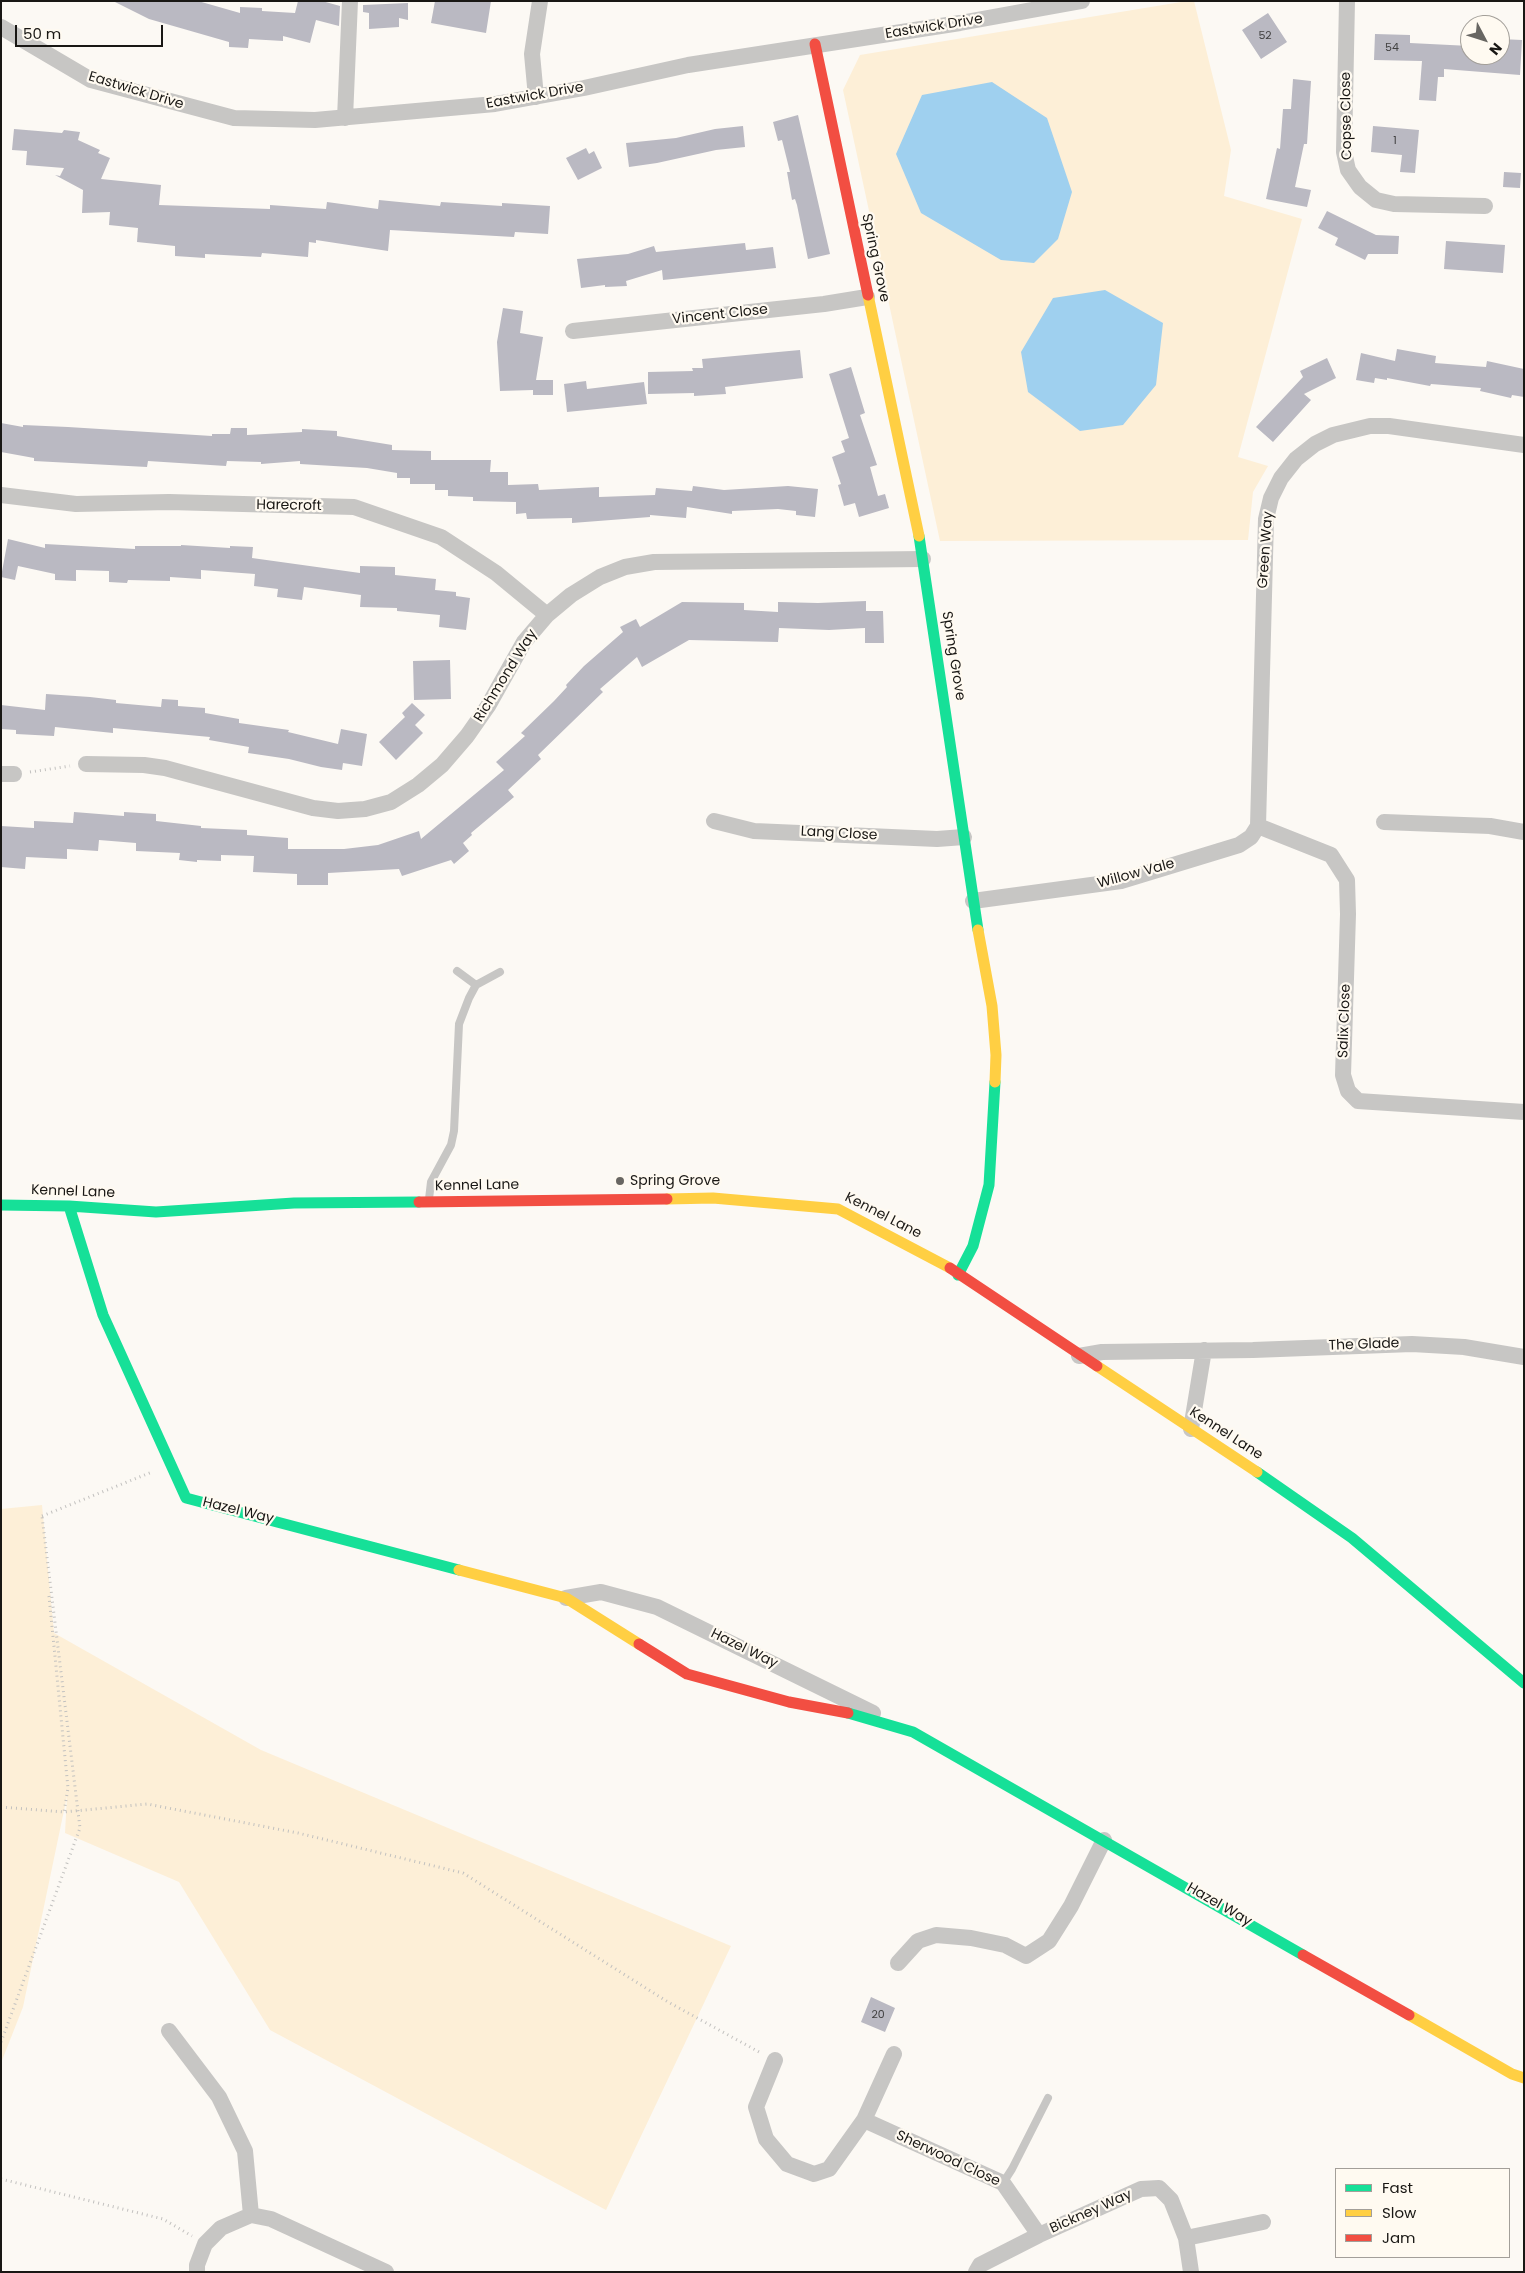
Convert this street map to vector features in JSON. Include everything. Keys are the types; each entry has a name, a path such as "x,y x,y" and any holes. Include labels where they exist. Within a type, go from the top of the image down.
{"street":[{"path":"345,118 350,1"},
{"path":"536,97 532,54 540,1"},
{"name":"Eastwick Drive","path":"1,27 92,80 234,118 315,120 495,104 688,65 815,44 950,25 1082,1"},
{"name":"Copse Close","path":"1347,1 1344,152 1348,170 1360,187 1376,200 1394,204 1485,206"},
{"name":"Spring Grove","path":"815,44 867,297 912,500 923,560 973,901 992,1006 996,1055 994,1140 988,1185 973,1246 958,1275"},
{"name":"Vincent Close","path":"573,331 824,304 867,297"},
{"name":"Green Way","path":"1258,826 1266,518 1271,498 1281,478 1296,459 1315,444 1333,435 1370,426 1389,426 1524,445"},
{"name":"Harecroft","path":"1,494 76,504 169,502 354,507 441,537 496,573 547,615"},
{"name":"Richmond Way","path":"86,764 144,765 165,768 314,808 338,810 365,809 391,802 418,785 442,765 467,736 488,706 524,642 547,615 571,595 600,577 625,567 654,562 923,560"},
{"name":"Lang Close","path":"714,821 754,831 937,839 964,837"},
{"path":"1384,822 1490,826 1524,832"},
{"name":"Willow Vale","path":"973,901 1121,881 1239,844 1251,837 1258,826"},
{"name":"Salix Close","path":"1258,826 1332,855 1347,880 1348,914 1343,1075 1348,1091 1358,1101 1524,1112"},
{"name":"Kennel Lane","path":"1,1205 69,1206 156,1212 294,1203 713,1198 838,1208 940,1262 1079,1356 1296,1498 1352,1538 1524,1683"},
{"name":"Hazel Way","path":"69,1206 103,1315 186,1498 566,1598 687,1674 789,1702 861,1716 913,1732"},
{"name":"The Glade","path":"1079,1356 1102,1352 1412,1344 1464,1347 1524,1357"},
{"path":"1191,1429 1204,1350"},
{"name":"Hazel Way","path":"566,1598 601,1592 657,1608 913,1732 1512,2074 1524,2078"},
{"path":"898,1963 918,1942 936,1935 972,1938 1005,1945 1026,1956 1049,1941 1071,1906 1104,1840"},
{"path":"169,2030 219,2096 245,2151 251,2215"},
{"path":"774,2060 756,2107 766,2139 787,2164 814,2174 829,2169 864,2120 894,2054"},
{"name":"Sherwood Close","path":"864,2120 1003,2183 1040,2235"},
{"name":"Bickney Way","path":"976,2272 980,2265 1040,2235 1141,2189 1159,2188 1171,2200 1186,2238 1191,2272"},
{"path":"197,2272 197,2265 205,2244 221,2228 251,2215 271,2219 386,2272"},
{"path":"1186,2238 1263,2222"}],"lane":[{"path":"457,971 476,985"},
{"path":"429,1201 431,1182 451,1144 454,1131 459,1024 476,985 500,972"},
{"path":"1003,2183 1048,2098"}],"path":[{"path":"8,774 86,764"},
{"path":"42,1516 171,1464"},
{"path":"1,2042 80,1828 42,1516"},
{"path":"42,1516 68,1788 64,1812"},
{"path":"1,1807 64,1812 147,1804 298,1833 463,1873 668,2002 774,2060"},
{"path":"1,2179 163,2219 205,2244"}],"shaded area":[{"path":"1194,1 1231,150 1224,196 1302,219 1238,457 1268,466 1253,492 1248,540 940,541 843,90 860,55"},
{"path":"42,1505 54,1633 261,1750 731,1946 606,2210 270,2030 179,1882 65,1833 67,1796 23,2007 1,2063 1,1509"}],"water":[{"path":"992,82 1047,118 1072,192 1058,239 1034,263 1001,260 921,213 896,154 922,95"},
{"path":"1105,290 1163,323 1156,385 1123,425 1080,431 1028,392 1021,352 1053,298"}],"building":[{"path":"113,1 198,1 240,13 240,7 262,8 262,11 295,13 298,1 322,1 340,6 339,26 316,20 310,43 283,36 283,41 249,39 248,48 229,47 229,42 149,19"},
{"path":"435,1 491,1 486,33 431,23"},
{"path":"408,3 408,20 399,18 399,27 369,29 369,13 363,12 363,5"},
{"path":"1268,13 1287,42 1261,59 1242,30"},
{"path":"1375,34 1410,35 1410,43 1460,46 1460,65 1510,65 1510,39 1522,40 1520,75 1444,69 1444,77 1438,77 1436,101 1419,100 1422,61 1374,60"},
{"path":"1293,79 1311,81 1307,144 1304,144 1295,187 1311,190 1307,207 1266,199 1277,148 1280,149 1283,109 1291,109"},
{"path":"798,115 830,254 808,259 797,205 795,199 792,200 787,172 790,172 782,140 778,141 773,122"},
{"path":"743,126 745,147 716,150 629,167 626,143 676,138 715,129"},
{"path":"1373,126 1419,130 1415,173 1400,172 1402,155 1371,152"},
{"path":"14,129 62,133 64,130 80,132 78,140 100,150 98,153 110,158 101,179 161,185 159,205 270,209 270,205 326,209 327,202 378,209 379,200 440,206 441,202 502,206 502,203 550,206 548,234 515,232 514,237 390,230 388,251 316,240 316,243 309,242 308,257 262,253 261,257 205,254 205,258 175,256 175,246 137,242 138,228 109,225 110,212 82,213 83,190 55,175 60,176 64,168 26,165 27,151 12,150"},
{"path":"586,148 589,154 594,151 602,168 578,180 566,158"},
{"path":"1504,172 1521,173 1520,188 1503,187"},
{"path":"1327,211 1376,235 1399,236 1398,254 1368,254 1365,260 1335,245 1338,238 1318,228"},
{"path":"1446,241 1505,245 1503,273 1444,269"},
{"path":"745,243 746,250 773,247 776,268 663,280 662,270 626,281 627,286 605,287 605,285 581,288 577,259 628,254 654,246 656,252"},
{"path":"503,308 523,311 520,333 543,337 536,380 553,380 553,395 533,395 533,390 500,391 497,342"},
{"path":"1397,349 1436,356 1435,363 1486,367 1487,361 1524,369 1524,397 1512,395 1511,398 1480,391 1481,388 1431,384 1430,386 1387,378 1387,380 1375,378 1374,383 1356,380 1361,353 1395,361"},
{"path":"800,350 803,378 725,387 726,394 694,396 694,393 648,394 648,372 693,371 692,368 703,368 702,359"},
{"path":"1327,358 1336,378 1304,394 1311,400 1273,442 1256,427 1303,377 1300,371"},
{"path":"851,367 865,413 860,415 877,465 870,467 878,496 885,494 889,508 859,517 855,503 844,506 838,485 841,484 832,457 845,452 841,441 849,438 829,374"},
{"path":"586,381 587,389 644,382 647,404 567,412 564,384"},
{"path":"1,423 23,427 23,425 68,427 212,436 212,434 230,434 231,428 247,428 247,435 302,432 302,429 337,431 337,436 392,445 392,450 431,451 431,460 491,460 490,472 508,472 508,485 538,484 539,490 599,487 599,497 655,495 656,488 692,491 693,486 724,490 788,486 818,489 815,517 796,515 796,511 778,509 732,511 732,514 687,507 686,518 650,515 650,517 572,523 572,518 527,519 526,513 516,514 516,502 473,501 473,497 448,496 448,490 435,490 435,484 410,484 410,478 397,478 397,473 367,468 300,464 300,461 261,464 261,462 227,461 226,466 148,461 147,467 34,461 34,458 1,452"},
{"path":"8,539 45,548 45,544 135,549 135,546 181,545 230,548 230,546 253,547 252,558 360,573 360,566 395,567 395,575 436,579 435,590 456,592 456,596 470,598 466,630 439,627 440,615 397,611 397,608 360,607 361,595 304,587 302,600 277,597 278,589 254,586 255,574 201,570 201,579 170,577 170,581 128,580 127,583 109,582 109,571 76,570 76,581 55,580 55,574 18,566 15,580 1,577"},
{"path":"866,601 866,611 883,611 884,643 865,643 865,628 829,630 779,628 778,642 689,640 642,667 637,657 600,689 603,692 538,755 541,759 508,790 514,797 471,833 472,835 463,843 469,851 454,864 451,860 402,876 399,869 328,873 328,885 297,885 297,874 253,872 254,856 221,855 221,861 197,860 197,862 179,860 180,853 136,851 136,843 99,840 98,851 67,849 67,859 26,857 25,869 1,867 1,826 34,828 34,821 73,823 74,812 124,816 124,812 156,814 156,821 201,826 201,828 247,830 247,835 288,838 288,849 344,849 378,845 419,831 421,839 504,770 496,762 525,736 521,733 554,701 584,666 623,632 620,627 636,619 640,627 682,602 744,603 744,610 778,612 778,602"},
{"path":"450,660 451,699 414,700 413,661"},
{"path":"46,694 90,697 116,700 116,703 161,707 162,699 178,700 178,706 205,708 205,713 239,719 239,723 289,730 288,732 338,744 341,729 367,734 362,766 343,763 342,770 321,767 289,759 248,753 249,747 209,740 210,737 113,728 113,733 55,727 54,736 16,734 16,730 1,729 1,705 45,710"},
{"path":"412,703 425,715 415,725 423,733 396,760 379,742 405,717 402,713"},
{"path":"871,1997 895,2008 885,2032 861,2022"}],"traffic: fast":[{"path":"919,536 978,930"},
{"path":"958,1275 973,1246 989,1185 995,1082"},
{"path":"1,1205 69,1206 156,1212 294,1203 419,1202"},
{"path":"69,1206 103,1315 186,1498 459,1570"},
{"path":"1257,1472 1352,1538 1524,1683"},
{"path":"848,1713 913,1732 1303,1955"}],"traffic: slow":[{"path":"868,295 919,536"},
{"path":"978,930 992,1006 996,1055 995,1082"},
{"path":"667,1199 713,1198 838,1209 950,1268"},
{"path":"1097,1366 1257,1472"},
{"path":"459,1570 566,1598 639,1644"},
{"path":"1409,2015 1512,2074 1524,2078"}],"traffic: jam":[{"path":"815,44 868,295"},
{"path":"419,1202 667,1199"},
{"path":"950,1268 1097,1366"},
{"path":"639,1644 687,1674 789,1702 848,1713"},
{"path":"1303,1955 1409,2015"}],"place":[{"name":"Spring Grove","path":"620,1181"}]}
